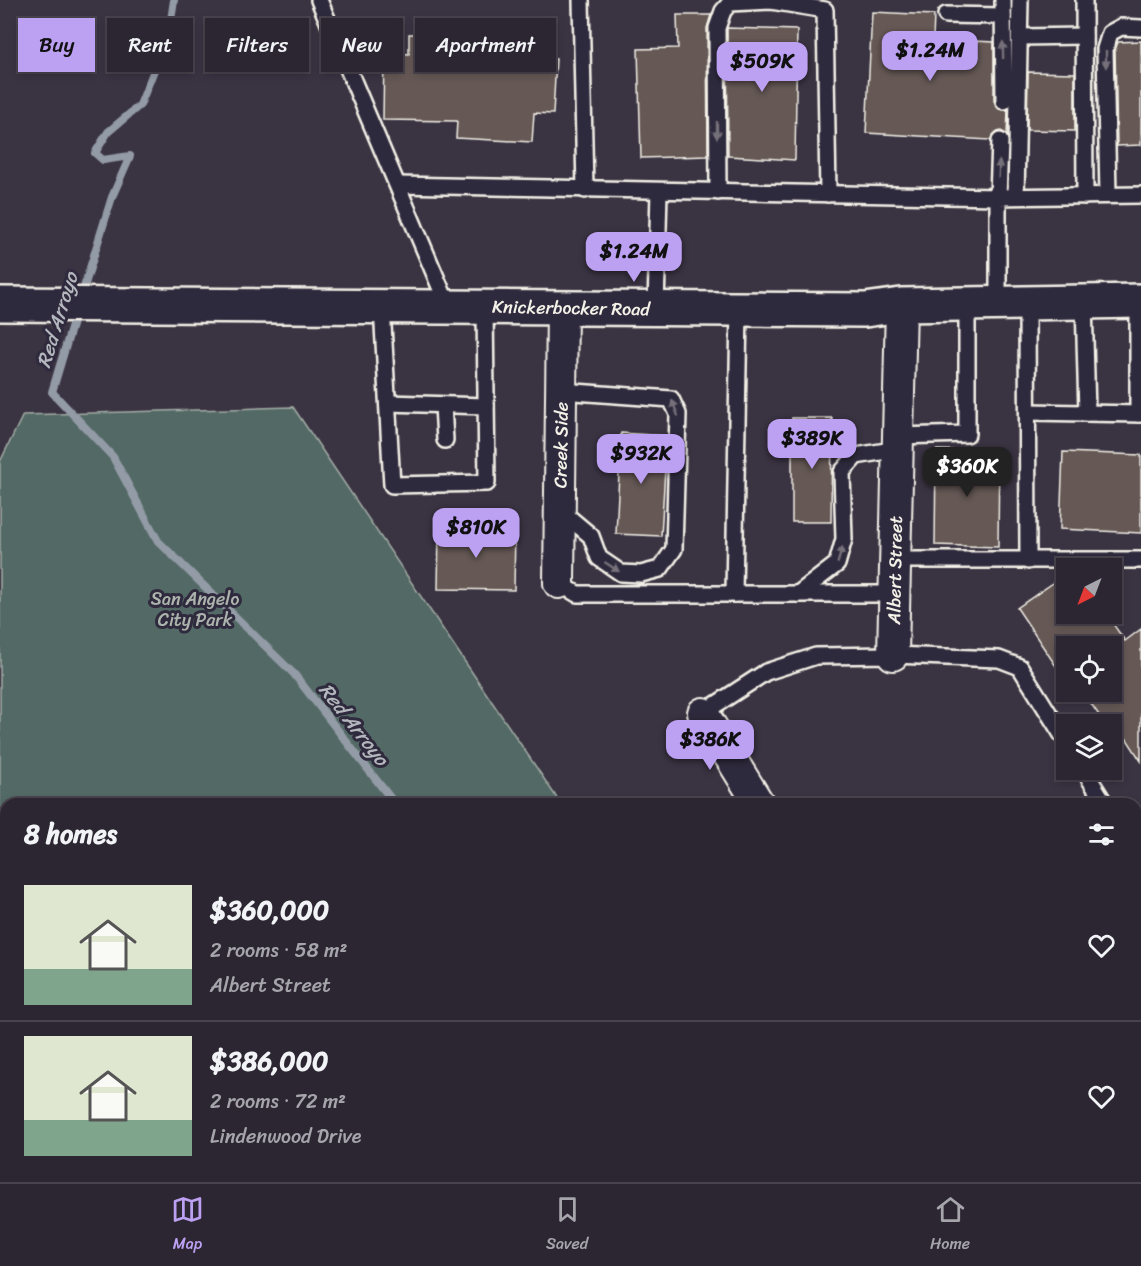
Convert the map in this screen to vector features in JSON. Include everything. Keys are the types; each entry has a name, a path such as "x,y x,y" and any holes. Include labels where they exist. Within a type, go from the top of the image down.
{"main road":[{"name":"Knickerbocker Road","path":"0,304 865,310 901,306 1140,301"}],"street":[{"name":"Albert Street","path":"893,655 901,306"},
{"name":"Creek Side","path":"559,583 562,308"},
{"path":"703,713 755,798"}],"lane":[{"path":"319,0 449,308"},
{"path":"581,0 585,190"},
{"path":"1003,0 1004,101"},
{"path":"1016,196 1020,0"},
{"path":"1084,0 1084,196"},
{"path":"718,192 717,28 723,11 730,3 771,1 825,10 828,194"},
{"path":"946,15 1003,16"},
{"path":"1108,195 1105,49 1110,33 1121,27 1141,28"},
{"path":"1020,37 1084,36"},
{"path":"798,594 837,564 844,539 842,472 856,456 898,443 967,434 997,304 1000,141"},
{"path":"398,185 998,197 1141,195"},
{"path":"656,309 659,191"},
{"path":"1028,412 1139,414 1140,301"},
{"path":"1084,302 1087,413"},
{"path":"997,304 1028,412 1028,561"},
{"path":"382,307 392,485 445,479 487,483 485,308"},
{"path":"734,594 739,310"},
{"path":"560,510 591,536 599,558 621,573 641,574 660,569 674,549 678,414 671,399 561,391"},
{"path":"388,403 486,406"},
{"path":"443,405 445,440"},
{"path":"894,560 1141,560"},
{"path":"559,583 577,594 894,594"},
{"path":"703,713 766,672 816,656 893,655 999,659 1020,667 1056,725"},
{"path":"1090,780 1101,798"}],"green space":[{"name":"San Angelo City Park","path":"293,407 557,798 0,798 0,462 23,415"}],"building":[{"path":"872,12 934,15 933,39 994,42 994,101 999,109 1008,110 1007,135 1001,131 996,132 990,140 866,133"},
{"path":"677,15 711,15 707,28 708,156 641,158 638,49 678,48"},
{"path":"727,28 797,30 795,160 728,156"},
{"path":"409,34 415,34 415,72 555,72 553,114 534,113 532,142 456,138 457,121 383,120 384,72 403,72 403,54 409,54"},
{"path":"1141,41 1141,145 1117,146 1115,50 1118,42"},
{"path":"1028,72 1075,73 1075,131 1027,130"},
{"path":"792,418 832,418 831,522 792,522"},
{"path":"621,433 667,436 661,536 616,534"},
{"path":"936,450 999,451 998,547 935,545"},
{"path":"1063,452 1141,455 1141,533 1060,529"},
{"path":"439,527 515,529 514,590 438,589"},
{"path":"1056,581 1056,624 1113,624 1121,636 1056,636 1056,666 1017,608"},
{"path":"1141,629 1141,761 1122,734 1122,714 1098,714 1090,702 1122,702 1122,637 1125,641"}],"waterway":[{"name":"Red Arroyo","path":"81,297 112,197 130,156 103,160 95,153 108,132 140,105 169,33 174,0"},
{"name":"Red Arroyo","path":"76,312 52,392 113,457 158,541 294,674 390,798"}]}
